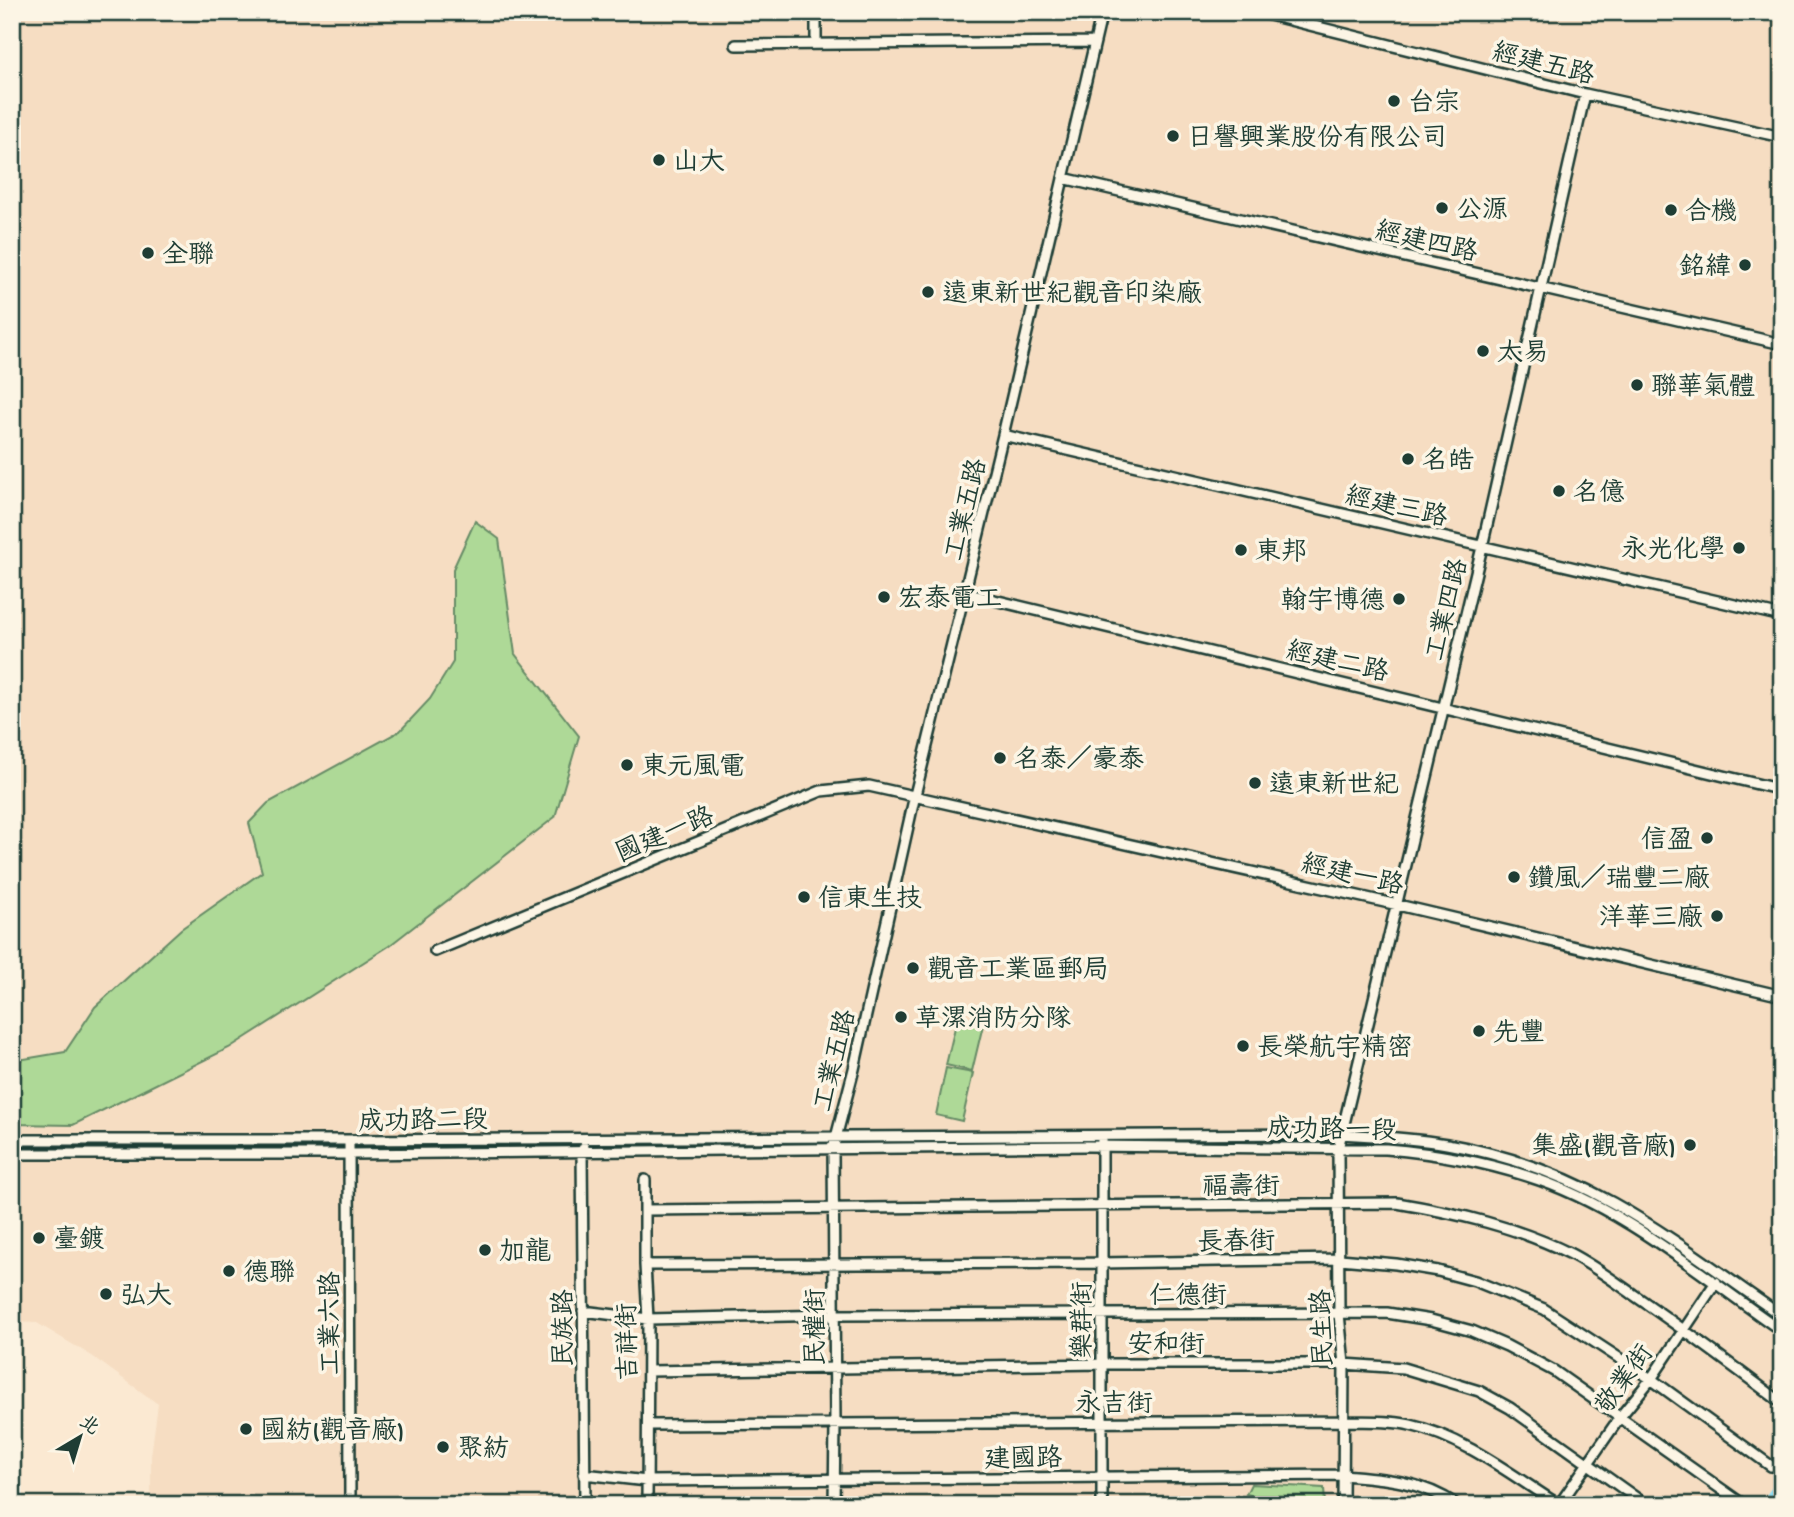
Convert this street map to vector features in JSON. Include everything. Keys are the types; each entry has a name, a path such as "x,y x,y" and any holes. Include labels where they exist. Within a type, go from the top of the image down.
{"street":[{"path":"816,12 816,43"},
{"name":"工業五路","path":"833,1149 1102,12"},
{"name":"經建五路","path":"1258,12 1586,94 1782,137"},
{"path":"736,45 1095,42"},
{"name":"工業四路","path":"1338,1149 1398,905 1586,94"},
{"name":"經建四路","path":"1063,178 1782,344"},
{"name":"經建三路","path":"1003,435 1782,616"},
{"name":"經建二路","path":"965,593 1782,790"},
{"name":"國建一路","path":"435,951 821,791 869,786 915,795"},
{"name":"經建一路","path":"915,795 1782,996"},
{"name":"成功路一段","path":"835,1136 1341,1134 1448,1144 1545,1172 1611,1201 1782,1316"},
{"name":"樂群街","path":"1102,1135 1102,1505"},
{"name":"成功路二段","path":"12,1140 835,1136"},
{"path":"582,1151 588,1138"},
{"name":"工業六路","path":"349,1140 350,1505"},
{"name":"成功路一段","path":"833,1149 1102,1146 1386,1149 1454,1157 1528,1176 1609,1212 1782,1331"},
{"name":"成功路二段","path":"12,1154 833,1149"},
{"name":"民權街","path":"833,1149 834,1505"},
{"name":"民生路","path":"1338,1149 1339,1314 1344,1364 1343,1505"},
{"name":"民族路","path":"582,1151 585,1505"},
{"name":"吉祥街","path":"645,1180 648,1319 647,1505"},
{"name":"福壽街","path":"645,1210 1397,1203 1443,1211 1527,1235 1573,1255 1683,1328 1782,1403"},
{"name":"長春街","path":"645,1265 1340,1259 1424,1269 1485,1284 1544,1309 1651,1379 1771,1466"},
{"name":"敬業街","path":"1559,1505 1651,1379 1721,1274"},
{"name":"仁德街","path":"583,1311 648,1319 834,1315 1387,1313 1431,1320 1472,1331 1554,1371 1741,1503"},
{"name":"安和街","path":"648,1371 1102,1364 1344,1364 1403,1368 1479,1391 1510,1408 1646,1505"},
{"name":"永吉街","path":"648,1425 1344,1421 1409,1424 1479,1455 1559,1505"},
{"name":"建國路","path":"584,1474 647,1481 1342,1475 1385,1478 1421,1486 1457,1505"}],"shaded area":[{"path":"12,12 1782,12 1782,1505 151,1505 151,1456 158,1404 92,1356 37,1323 12,1322"}],"green space":[{"path":"475,521 499,539 515,654 579,736 555,817 389,946 229,1048 73,1125 12,1124 12,1061 65,1052 95,1007 181,929 262,872 249,823 268,803 400,731 430,699 453,662 453,569"},
{"path":"957,1019 983,1025 972,1071 946,1065"},
{"path":"946,1068 973,1073 962,1121 936,1115"},
{"path":"1251,1484 1324,1488 1325,1505 1273,1505 1273,1500 1246,1494"}],"waterway":[{"path":"1769,1505 1782,1487"}],"place":[{"name":"台宗","path":"1394,101"},
{"name":"日譽興業股份有限公司","path":"1173,136"},
{"name":"山大","path":"659,160"},
{"name":"公源","path":"1442,208"},
{"name":"合機","path":"1671,210"},
{"name":"全聯","path":"148,253"},
{"name":"銘緯","path":"1745,265"},
{"name":"遠東新世紀觀音印染廠","path":"928,292"},
{"name":"太易","path":"1483,351"},
{"name":"聯華氣體","path":"1637,385"},
{"name":"名皓","path":"1408,459"},
{"name":"名億","path":"1559,491"},
{"name":"永光化學","path":"1739,548"},
{"name":"東邦","path":"1241,550"},
{"name":"宏泰電工","path":"884,597"},
{"name":"翰宇博德","path":"1399,599"},
{"name":"名泰／豪泰","path":"1000,758"},
{"name":"東元風電","path":"627,765"},
{"name":"遠東新世紀","path":"1255,783"},
{"name":"信盈","path":"1707,838"},
{"name":"鑽風／瑞豐二廠","path":"1514,877"},
{"name":"信東生技","path":"804,897"},
{"name":"洋華三廠","path":"1717,916"},
{"name":"觀音工業區郵局","path":"913,968"},
{"name":"草漯消防分隊","path":"901,1017"},
{"name":"先豐","path":"1479,1031"},
{"name":"長榮航宇精密","path":"1243,1046"},
{"name":"集盛(觀音廠)","path":"1690,1145"},
{"name":"臺鍍","path":"39,1238"},
{"name":"加龍","path":"485,1250"},
{"name":"德聯","path":"229,1271"},
{"name":"弘大","path":"106,1294"},
{"name":"國紡(觀音廠)","path":"246,1429"},
{"name":"聚紡","path":"443,1447"}]}
